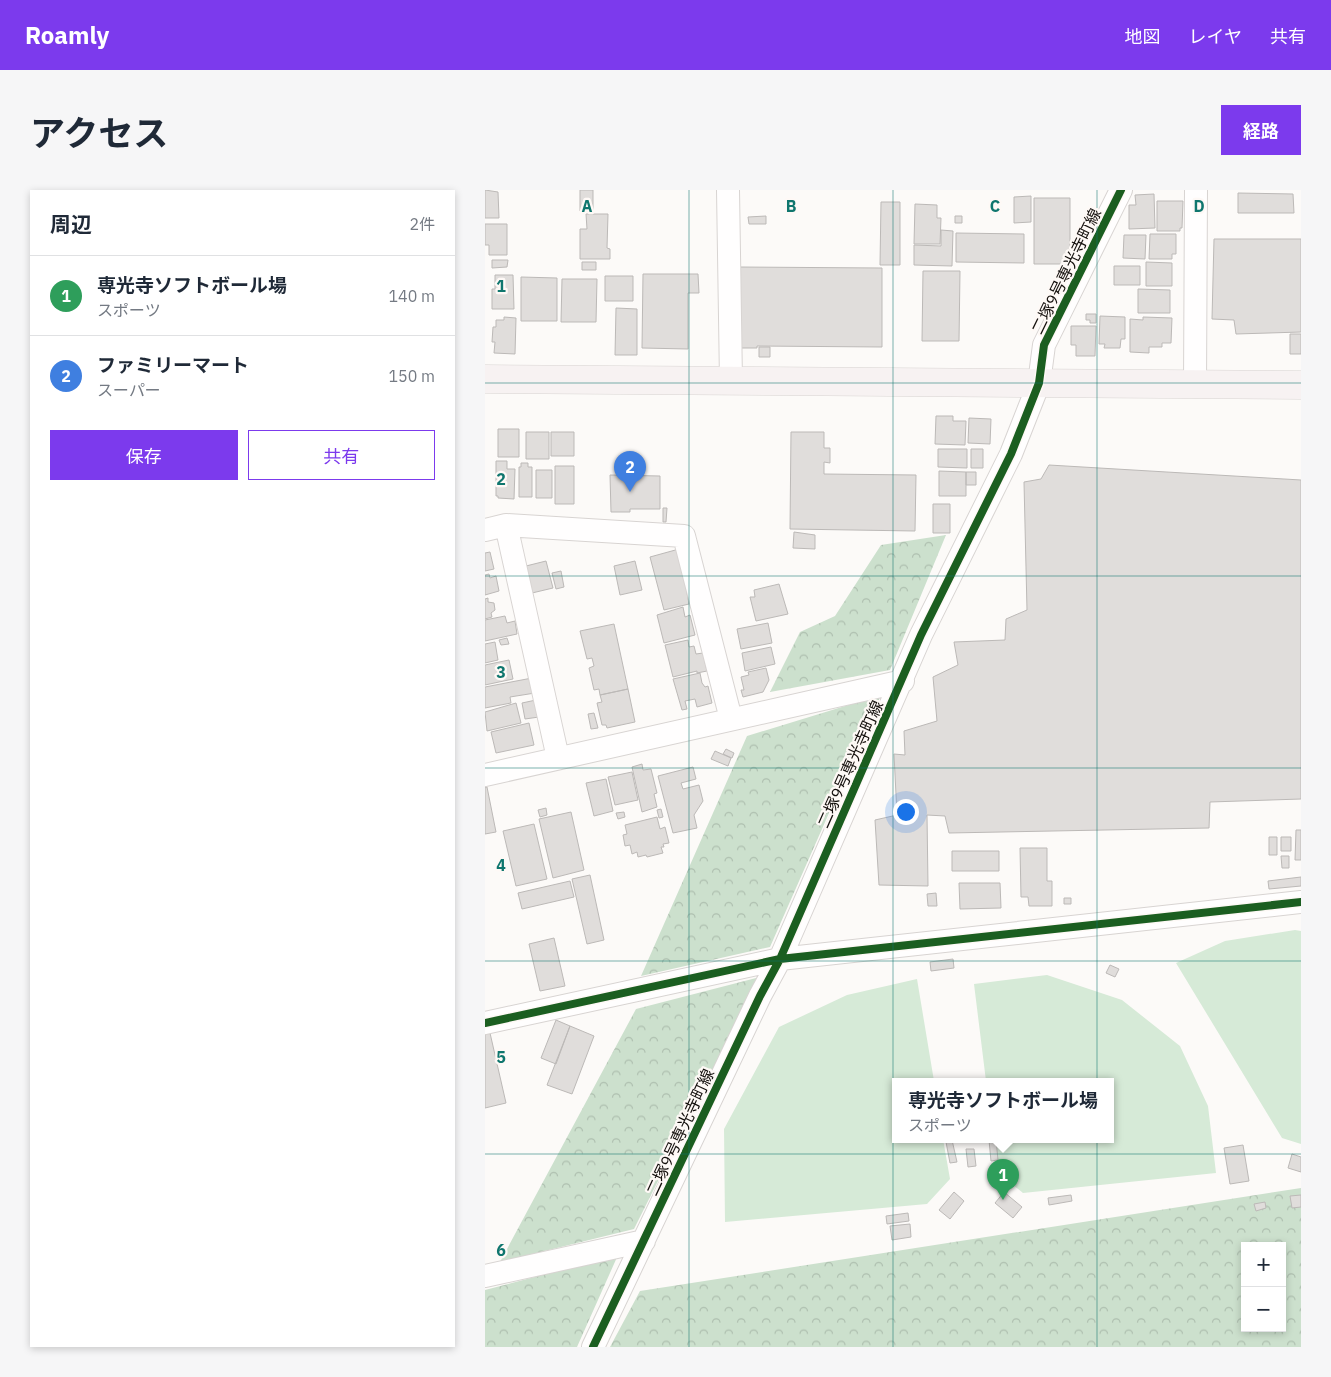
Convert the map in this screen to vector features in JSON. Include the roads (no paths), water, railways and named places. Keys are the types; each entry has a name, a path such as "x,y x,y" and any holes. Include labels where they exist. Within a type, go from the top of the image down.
{"street":[{"path":"728,190 731,381"},
{"name":"二塚9号専光寺町線","path":"593,1347 760,996 780,959 903,681 921,635 1011,454 1039,383 1044,345 1121,190"},
{"path":"1195,384 1196,190"},
{"path":"485,379 1301,385"},
{"path":"558,758 495,528 685,536 731,719"},
{"path":"485,774 903,681"},
{"path":"485,1023 780,959 1301,902"},
{"path":"485,1276 643,1241"}],"place":[{"name":"ファミリーマート","path":"630,492"},
{"name":"専光寺ソフトボール場","path":"1003,1200"}]}
